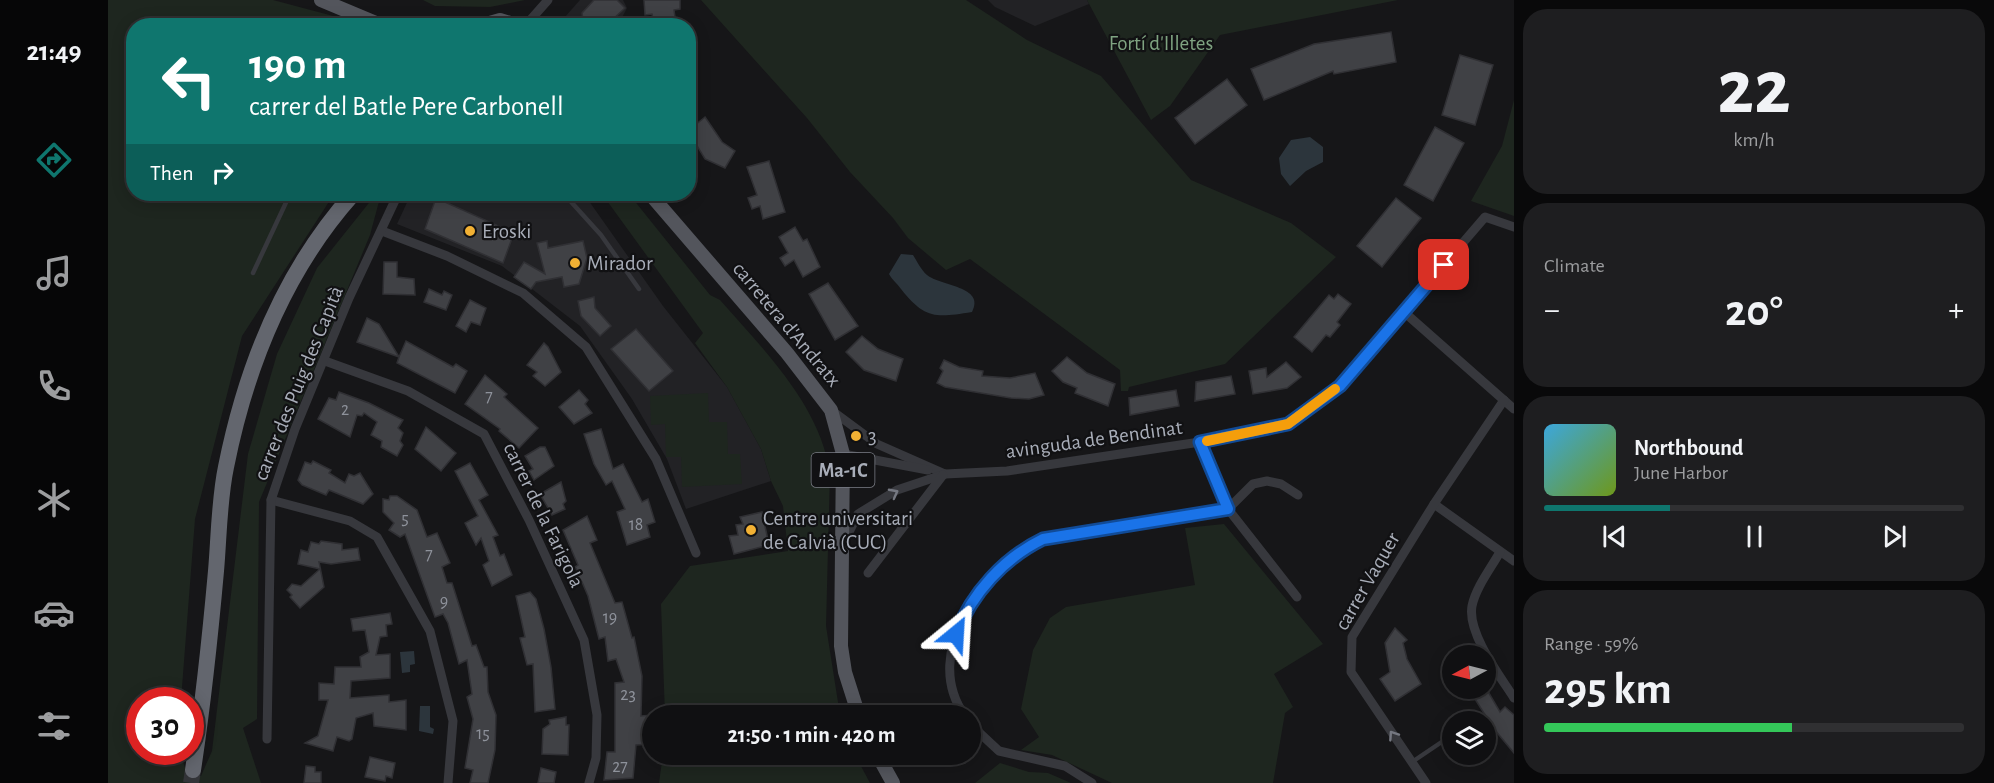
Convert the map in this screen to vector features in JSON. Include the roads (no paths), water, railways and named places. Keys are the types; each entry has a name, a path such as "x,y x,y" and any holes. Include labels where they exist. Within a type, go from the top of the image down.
{"highway":[{"path":"193,770 204,695 225,469 242,398 267,328 302,261 326,225 347,201"}],"main road":[{"path":"321,0 360,18"},
{"name":"carretera d'Andratx","path":"656,201 788,353 831,410 843,454 841,646 845,672 856,705"},
{"path":"883,765 894,783"}],"street":[{"path":"532,18 548,0"},
{"name":"carrer des Puig des Capità","path":"267,739 271,500 295,429 325,361 349,298 395,201"},
{"name":"avinguda de Bendinat","path":"843,454 945,474 1007,471 1200,442 1288,424 1340,386 1485,217 1514,227"},
{"path":"382,231 447,256 523,293 586,347 656,459 696,553"},
{"path":"1404,312 1514,410"},
{"name":"carrer de la Farigola","path":"325,361 408,391 484,434 529,520 584,640 597,715 596,758 589,783"},
{"name":"carrer Vaquer","path":"1426,783 1351,672 1352,637 1434,504 1504,400"},
{"name":"avinguda de Bendinat","path":"831,410 877,444 945,474"},
{"path":"1200,442 1228,509 1297,597"},
{"path":"868,573 945,474"},
{"name":"avinguda de Bendinat","path":"842,549 858,514 897,490 945,474"},
{"path":"959,705 952,689 949,668 952,646 974,600 1003,565 1022,549 1043,539 1228,509 1253,484 1281,484 1298,495"},
{"path":"271,500 350,521 377,537 430,631 453,721 448,783"},
{"path":"1434,504 1514,561"},
{"path":"1500,552 1478,590 1472,608 1474,624 1485,654 1514,698"},
{"path":"981,734 999,750 1065,766 1092,783"}],"lane":[{"path":"253,273 287,201"},
{"path":"570,201 601,235 639,289"},
{"path":"1412,762 1442,742"}],"tunnel":[{"path":"191,783 193,770"}],"place":[{"name":"Eroski","path":"470,231"},
{"name":"Mirador","path":"575,263"},
{"name":"3","path":"856,436"},
{"name":"Centre universitari de Calvià (CUC)","path":"751,530"}],"park label":[{"name":"Fortí d'Illetes","path":"1161,43"}]}
